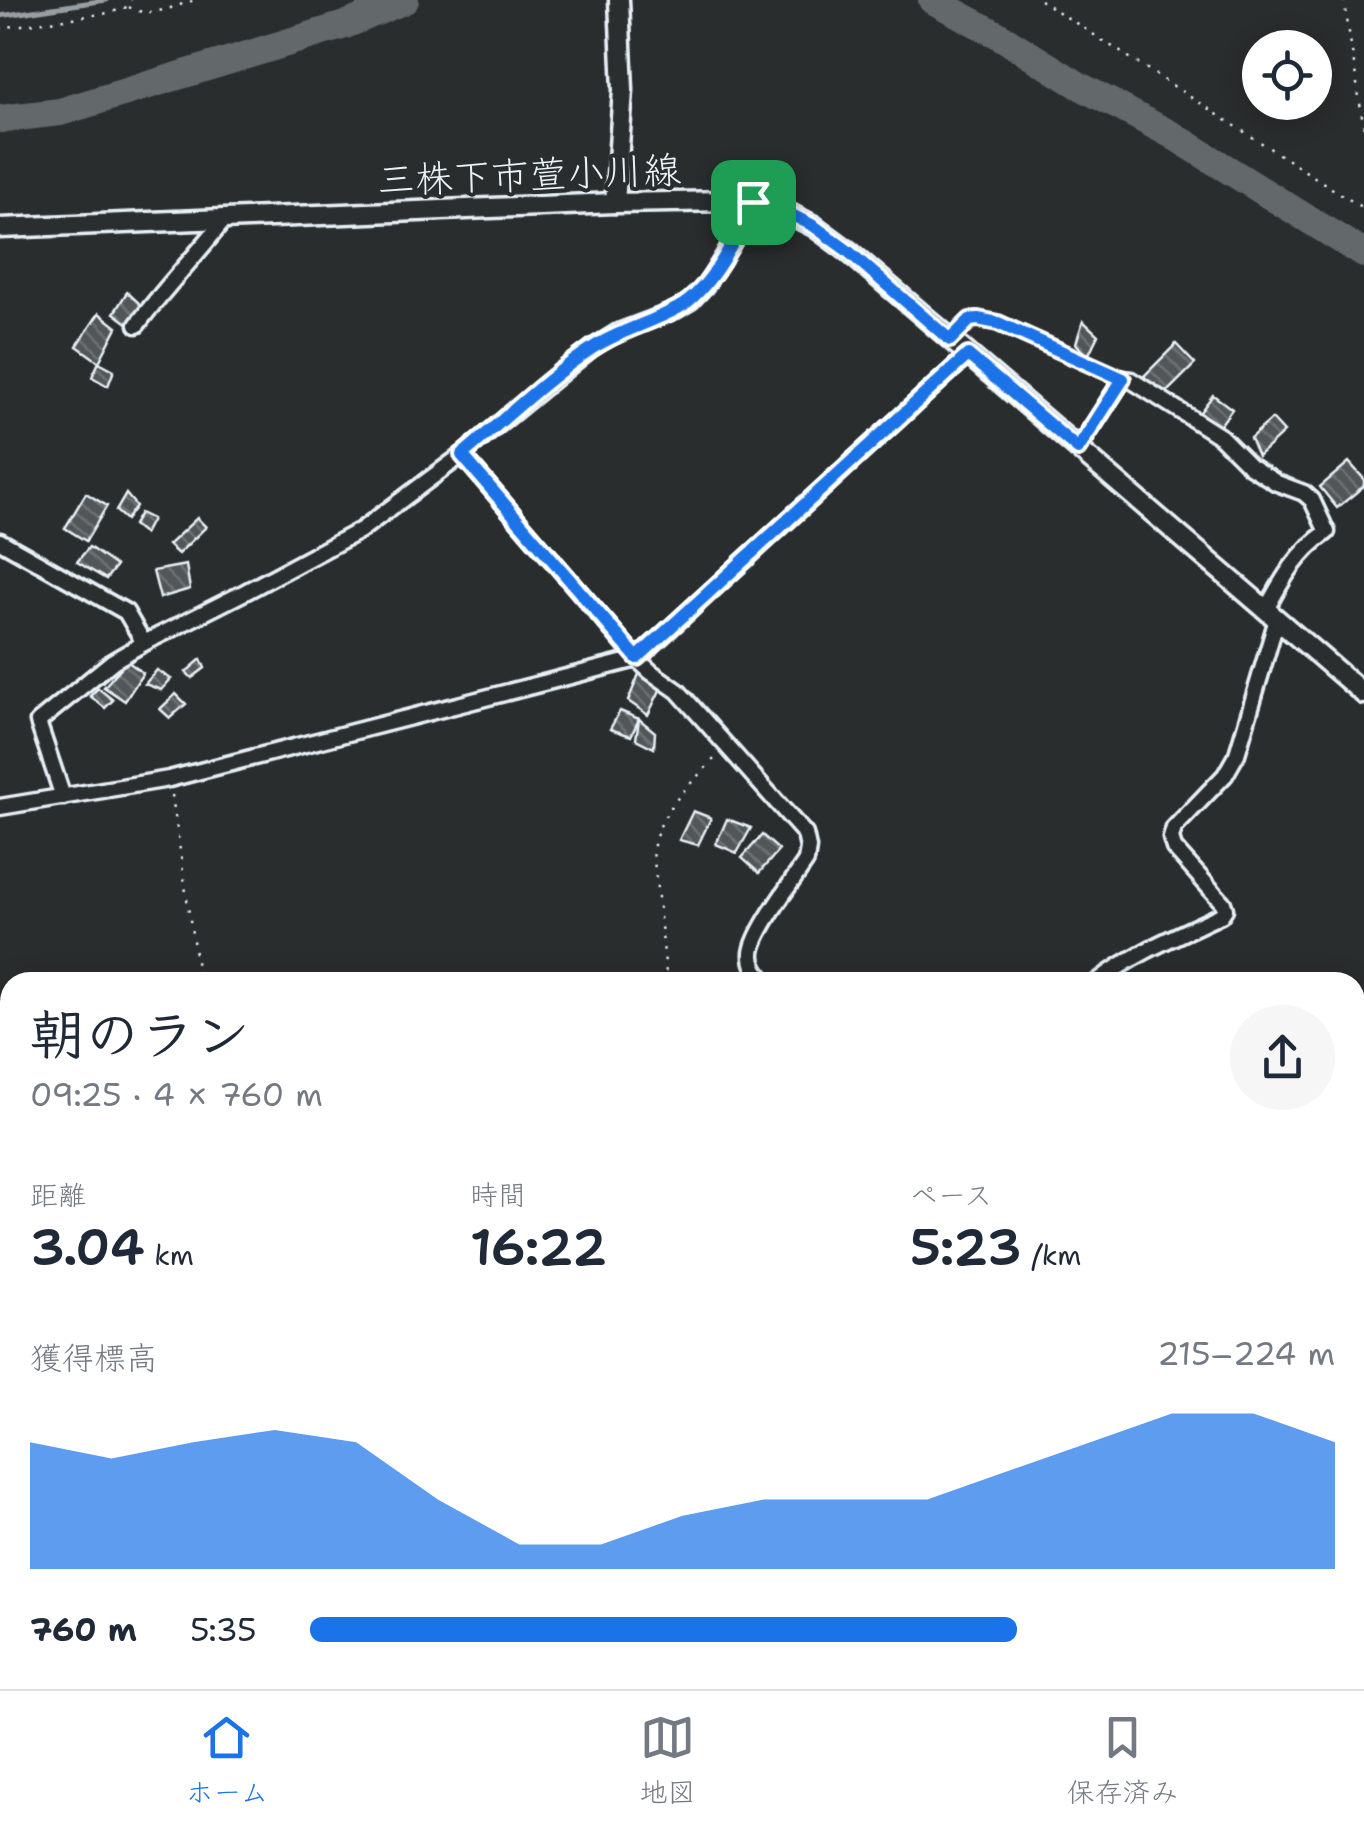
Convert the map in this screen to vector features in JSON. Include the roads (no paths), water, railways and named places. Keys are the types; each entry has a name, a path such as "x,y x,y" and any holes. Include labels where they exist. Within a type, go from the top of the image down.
{"main road":[{"path":"615,204 624,90 620,8"},
{"name":"三株下市萱小川線","path":"0,228 615,204 753,202 784,211 814,226 848,251 1364,694"}],"street":[{"path":"63,797 38,722 113,661 361,530 468,462 592,348 618,332 691,301 706,286 753,202"},
{"path":"137,325 224,220"},
{"path":"0,807 169,779 637,658 968,355"},
{"path":"1078,449 1123,379 1131,380 1222,437 1250,466 1278,484 1304,492 1327,532 1298,556 1272,614 1237,754 1225,776 1174,828 1171,838 1174,848 1225,909 1222,915 1111,972"},
{"path":"468,462 637,658 678,691 805,834 806,861 756,937 752,955 757,972"},
{"path":"0,541 126,612 144,643"}],"waterway":[{"path":"0,16 106,0"},
{"path":"0,119 60,112 345,25 405,0"},
{"path":"932,0 1174,136 1364,254"}]}
